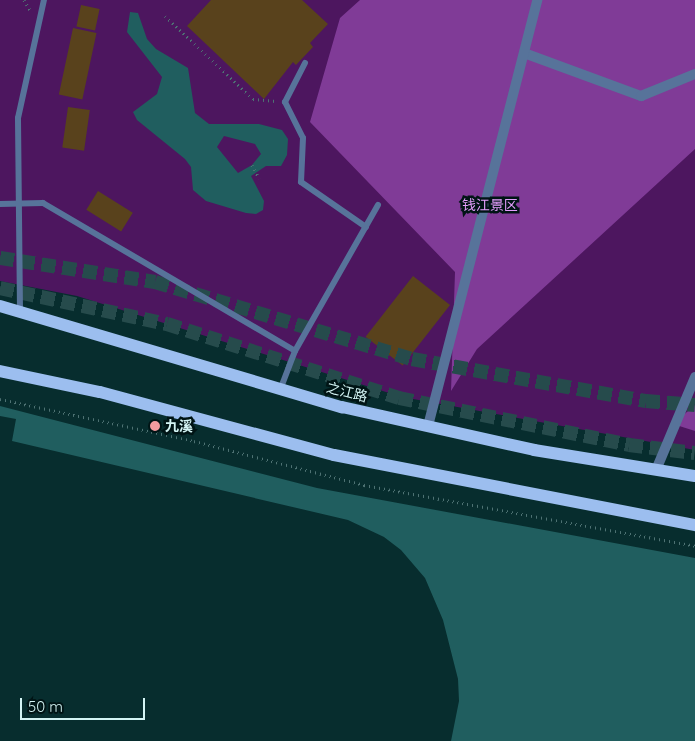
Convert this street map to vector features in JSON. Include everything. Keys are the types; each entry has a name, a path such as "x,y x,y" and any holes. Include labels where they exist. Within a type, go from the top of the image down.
{"main road":[{"name":"之江路","path":"0,306 280,390 534,450 695,476"},
{"path":"0,371 100,392 334,455 695,526"}],"street":[{"path":"428,426 537,0"},
{"path":"524,52 641,96 695,74"},
{"path":"656,470 695,377"}],"lane":[{"path":"20,311 18,118 44,0"},
{"path":"305,63 285,102 303,138 301,182 366,228"},
{"path":"0,204 43,203 295,351"},
{"path":"280,390 295,351 378,205"}],"path":[{"path":"165,16 253,99 285,102"},
{"path":"252,165 259,178"},
{"path":"0,399 194,441 364,486 695,546"}],"green space":[{"name":"钱江景区","path":"0,0 695,0 695,450 402,397 77,296 0,281"},
{"path":"360,0 695,0 695,149 477,349 451,391 455,272 310,122 340,18"},
{"path":"695,405 695,431 673,424"}],"water":[{"path":"130,12 138,13 147,39 156,49 188,68 195,113 209,124 259,124 282,130 288,139 287,155 281,166 266,166 251,176 264,201 263,210 256,214 246,213 206,201 193,190 191,167 185,159 137,120 133,112 157,94 162,77 127,32","holes":["224,136 255,144 261,154 252,165 238,173 217,147"]},
{"path":"0,406 317,488 695,558 695,741 451,741 459,701 458,679 443,620 425,578 401,550 384,537 348,520 12,441 16,419 0,416"}],"building":[{"path":"211,0 302,0 328,24 310,43 313,47 296,65 293,62 264,99 187,26"},
{"path":"81,5 100,9 95,30 76,27"},
{"path":"73,28 96,33 82,100 59,95"},
{"path":"68,107 90,110 84,151 62,148"},
{"path":"98,191 133,213 121,231 86,210"},
{"path":"413,276 450,305 403,366 366,337"}],"tunnel":[{"path":"0,258 155,282 412,359 646,401 695,405"},
{"path":"0,288 167,324 399,398 629,445 695,453"}],"place":[{"name":"九溪","path":"155,426"}]}
